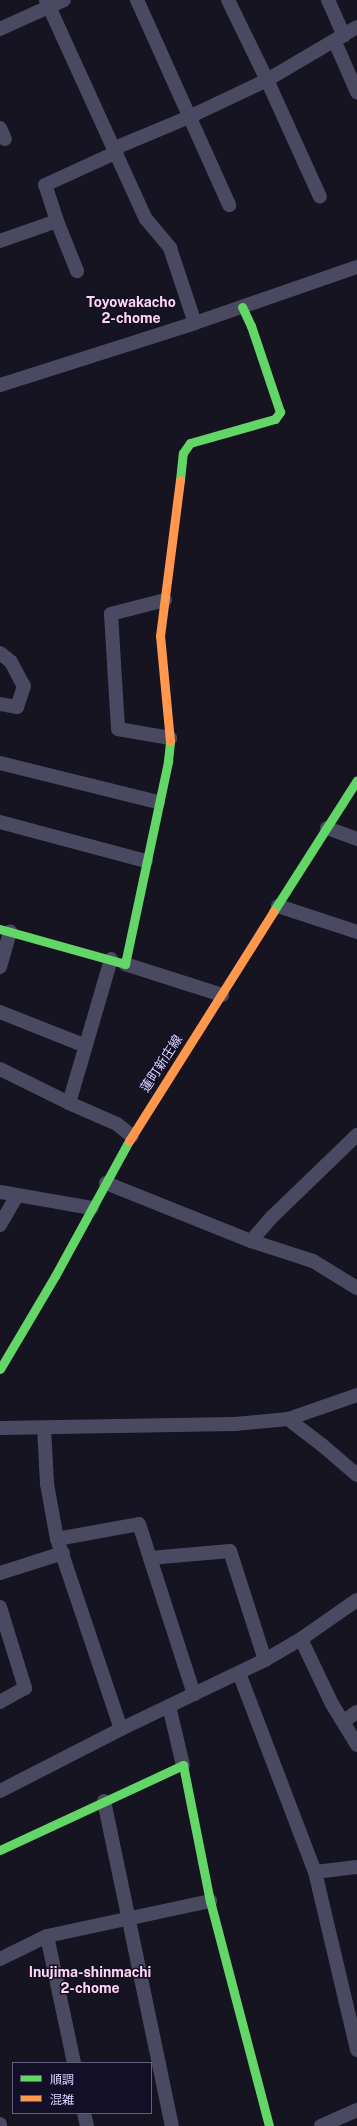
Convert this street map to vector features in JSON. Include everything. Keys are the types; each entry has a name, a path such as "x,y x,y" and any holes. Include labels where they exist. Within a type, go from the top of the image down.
{"street":[{"path":"0,29 48,3 64,0"},
{"path":"137,0 230,205"},
{"path":"228,0 267,80 320,197"},
{"path":"328,0 339,39 357,92"},
{"path":"48,3 146,219 170,248 194,323"},
{"path":"76,271 45,185 116,150 267,80 339,39 357,27"},
{"path":"0,240 57,221"},
{"path":"0,385 194,323 357,267"},
{"path":"125,964 158,802 168,761 170,738 160,636 183,453 190,443 275,419 280,412 251,326 242,307"},
{"path":"165,600 112,614 118,729 170,738"},
{"path":"0,653 11,662 24,686 18,707 0,704"},
{"path":"0,763 158,802"},
{"name":"蓮町新庄線","path":"0,1369 55,1276 132,1136 357,780"},
{"path":"0,822 146,861"},
{"path":"327,828 357,838"},
{"path":"278,906 357,932"},
{"path":"0,967 5,930 125,964 222,995"},
{"path":"69,1103 111,960"},
{"path":"0,1012 86,1046"},
{"path":"0,1069 69,1103 117,1124 132,1136"},
{"path":"251,1241 273,1216 357,1135"},
{"path":"106,1184 251,1241 313,1261 357,1288"},
{"path":"0,1192 92,1208"},
{"path":"0,1225 17,1195"},
{"path":"0,1428 235,1424 288,1419 357,1395"},
{"path":"288,1419 322,1445 357,1475"},
{"path":"44,1428 47,1484 57,1539 63,1553 121,1729"},
{"path":"57,1539 139,1524 194,1694"},
{"path":"150,1558 230,1551 265,1660"},
{"path":"0,1573 63,1553"},
{"path":"0,1790 121,1729 265,1660 302,1639 357,1600"},
{"path":"0,1607 25,1688 0,1702"},
{"path":"302,1639 332,1704 357,1744"},
{"path":"239,1673 315,1872 357,2050"},
{"path":"169,1706 183,1765 210,1901 269,2126"},
{"path":"343,1722 357,1712"},
{"path":"0,1850 183,1765"},
{"path":"104,1801 172,2126"},
{"path":"315,1872 357,1867"},
{"path":"0,1959 47,1936 210,1901"},
{"path":"47,1936 74,2062"},
{"path":"321,2126 357,2110"},
{"path":"84,2114 87,2126"}],"traffic: fast":[{"path":"180,480 183,453 190,443 275,419 280,412 251,326 242,307"},
{"path":"0,929 125,964 168,761 170,741"},
{"path":"273,912 357,780"},
{"path":"0,1369 55,1276 129,1141"},
{"path":"0,1850 183,1765 210,1901 269,2126"}],"traffic: slow":[{"path":"170,741 160,636 180,480"},
{"path":"129,1141 273,912"}],"district":[{"name":"Toyowakacho 2-chome","path":"131,310"},
{"name":"Inujima-shinmachi 2-chome","path":"90,1980"}]}
